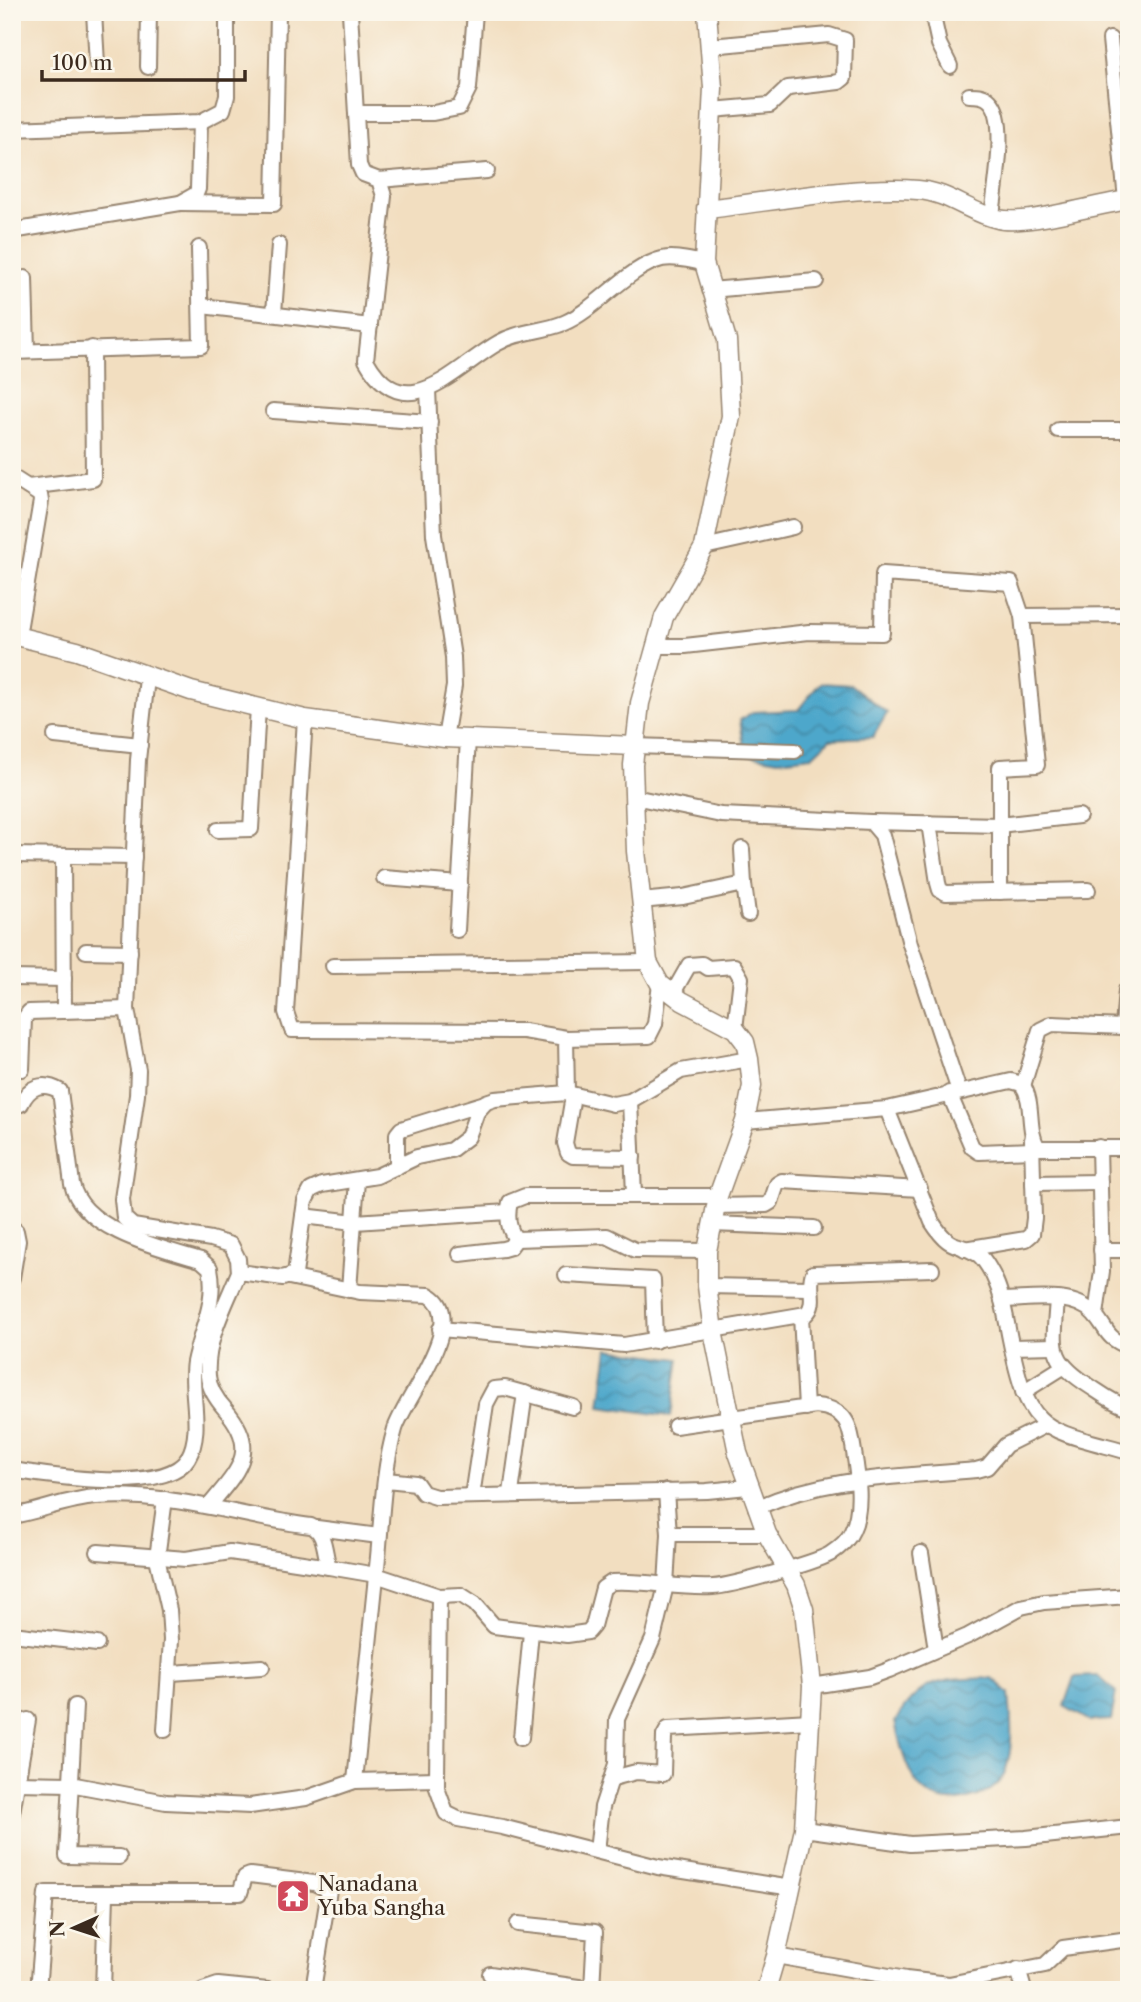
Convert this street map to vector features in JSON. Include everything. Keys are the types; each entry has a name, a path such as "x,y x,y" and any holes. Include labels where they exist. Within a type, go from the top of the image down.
{"street":[{"path":"94,12 97,64"},
{"path":"148,67 149,12"},
{"path":"12,129 200,122 223,110 227,96 228,12"},
{"path":"12,231 180,203 274,205 278,12"},
{"path":"350,12 359,164 363,174 379,180 487,171"},
{"path":"356,113 433,113 458,108 469,88 475,12"},
{"path":"707,12 711,46 712,110 704,263 727,340 731,416 704,547 664,617 640,703 634,746 634,797 640,901 648,962 666,988 735,1029 745,1042 750,1059 751,1086 745,1121 711,1224 707,1251 707,1286 729,1419 756,1508 804,1609 812,1686 804,1829 766,1990"},
{"path":"932,12 939,44 950,66"},
{"path":"711,46 829,35 845,40 846,47 844,78 839,82 788,88 770,105 712,110"},
{"path":"706,209 878,191 919,190 956,201 992,217 1019,220 1127,200 1110,38"},
{"path":"969,95 990,100 999,122 992,217"},
{"path":"180,203 196,194 198,189 200,122"},
{"path":"379,180 384,196 366,360 386,386 400,393 428,389 446,380 498,343 578,316 650,264 674,258 704,263"},
{"path":"274,313 279,245"},
{"path":"25,278 20,351 201,346 199,248"},
{"path":"710,290 816,281"},
{"path":"202,306 370,326"},
{"path":"28,487 93,479 92,348"},
{"path":"428,389 434,535 453,657 454,686 445,738"},
{"path":"273,411 430,422"},
{"path":"1058,430 1129,430"},
{"path":"12,477 40,495 41,502 15,636 77,651 147,678 305,719 445,738 795,751"},
{"path":"704,547 793,527"},
{"path":"656,646 685,646 809,632 882,633 883,574 1011,583 1022,617 1037,765 1000,767 1000,892"},
{"path":"1022,617 1129,615"},
{"path":"147,678 140,745 127,1009 138,1070 135,1124 122,1199 124,1218 133,1226 211,1239 230,1245 238,1259 239,1272 209,1350 208,1378 216,1398 237,1423 244,1439 244,1455 238,1471 209,1506"},
{"path":"218,830 251,829 258,708"},
{"path":"305,719 286,999 288,1024 292,1030 524,1031 566,1038 649,1037 666,988 689,965 702,964 708,968 734,967 741,978 735,1029"},
{"path":"55,736 140,745"},
{"path":"457,930 468,739"},
{"path":"634,797 721,815 872,822 999,825 1079,816"},
{"path":"872,822 882,835 910,944 972,1147 979,1152 1032,1144 1038,1149 1129,1148"},
{"path":"929,824 940,890 956,893 1088,890"},
{"path":"742,849 748,914"},
{"path":"12,855 134,857"},
{"path":"63,857 64,1011"},
{"path":"384,878 460,884"},
{"path":"640,901 682,897 744,884"},
{"path":"86,951 130,952"},
{"path":"333,966 648,962"},
{"path":"12,978 64,979"},
{"path":"1023,1086 1040,1030 1052,1024 1123,1027 1126,990"},
{"path":"22,1069 24,1018 29,1012 127,1009"},
{"path":"566,1038 570,1094 565,1143 568,1153 573,1156 633,1157"},
{"path":"397,1167 397,1135 401,1129 486,1102 510,1097 570,1094 613,1104 630,1101 681,1071 750,1059"},
{"path":"745,1121 887,1109 954,1092 1011,1082 1023,1086 1028,1093 1032,1144 1032,1234 1026,1239 964,1250"},
{"path":"12,1105 21,1104 32,1088 51,1086 60,1091 72,1184 75,1197 83,1209 117,1233 201,1260 210,1268 214,1284 212,1301 194,1363 193,1441 188,1459 166,1475 152,1479 90,1478 12,1469"},
{"path":"630,1101 634,1195"},
{"path":"289,1277 295,1274 298,1265 303,1216 310,1190 322,1185 357,1180 397,1167 417,1157 451,1150 468,1137 477,1112 486,1102"},
{"path":"887,1109 932,1222 942,1237 979,1255 996,1281 1023,1392 1035,1416 1059,1432 1129,1452"},
{"path":"1096,1315 1101,1289 1100,1147"},
{"path":"349,1290 357,1180"},
{"path":"516,1239 510,1231 508,1212 510,1202 524,1196 634,1195 766,1205 771,1202 774,1191 782,1181 920,1189"},
{"path":"1033,1183 1100,1182"},
{"path":"303,1216 355,1222 508,1212"},
{"path":"711,1224 814,1228"},
{"path":"12,1228 16,1231 18,1241 12,1278"},
{"path":"516,1239 607,1236 635,1250 707,1251"},
{"path":"460,1254 510,1247 516,1239"},
{"path":"1101,1250 1129,1250"},
{"path":"440,1329 604,1346 655,1341 801,1316 811,1311 810,1288 813,1273 932,1269"},
{"path":"239,1272 289,1277 349,1290 429,1295 437,1300 440,1309 440,1329 431,1363 395,1428 379,1536 355,1781"},
{"path":"566,1275 653,1280 655,1341"},
{"path":"707,1286 810,1288"},
{"path":"1002,1300 1057,1300 1086,1307 1096,1315 1106,1334 1129,1347"},
{"path":"1057,1300 1055,1346 1063,1367 1114,1402 1129,1408"},
{"path":"801,1316 806,1408"},
{"path":"1012,1347 1055,1346"},
{"path":"1023,1392 1063,1367"},
{"path":"472,1496 489,1394 494,1389 505,1388 573,1407"},
{"path":"511,1493 525,1393"},
{"path":"98,1552 186,1559 230,1552 376,1575 439,1596 461,1595 475,1604 494,1626 567,1635 588,1632 593,1626 603,1588 612,1582 723,1586 828,1555 843,1545 852,1532 857,1479 850,1423 844,1415 830,1408 806,1408 675,1426"},
{"path":"756,1508 797,1491 857,1479 976,1470 986,1467 1006,1445 1046,1424"},
{"path":"386,1480 416,1483 429,1496 748,1487"},
{"path":"597,1851 602,1807 613,1778 617,1719 653,1639 666,1585 666,1491"},
{"path":"12,1517 94,1497 165,1499 317,1528 379,1536"},
{"path":"165,1499 157,1558 169,1610 171,1673 165,1730"},
{"path":"317,1528 329,1567"},
{"path":"668,1534 767,1534"},
{"path":"921,1553 936,1649"},
{"path":"439,1596 437,1788 449,1816 658,1867 792,1888"},
{"path":"812,1686 870,1677 936,1649 1021,1607 1044,1602 1129,1596"},
{"path":"521,1738 531,1632"},
{"path":"12,1634 97,1644"},
{"path":"171,1673 262,1667"},
{"path":"75,1706 69,1784 68,1856 119,1857"},
{"path":"12,1813 28,1720"},
{"path":"613,1778 636,1772 663,1774 664,1735 668,1729 810,1721"},
{"path":"16,1783 69,1784 166,1802 250,1805 306,1798 355,1781 437,1779"},
{"path":"804,1829 910,1844 1026,1838 1129,1827"},
{"path":"38,1990 42,1906 46,1894 240,1893 245,1877 250,1875 327,1887 330,1893 313,1990"},
{"path":"103,1990 106,1895"},
{"path":"490,1973 593,1989 596,1933 518,1924"},
{"path":"776,1956 932,1983 967,1983 1018,1969 1045,1965 1063,1948 1129,1939"},
{"path":"1018,1969 1024,1990"},
{"path":"203,1990 218,1985 268,1990"}],"water":[{"path":"820,683 851,685 887,713 873,737 830,739 812,756 778,760 745,754 740,720 753,712 798,710"},
{"path":"608,1349 679,1359 671,1416 600,1406"},
{"path":"1098,1676 1116,1692 1111,1720 1090,1721 1064,1706 1074,1677"},
{"path":"992,1678 1009,1693 1011,1741 1004,1774 994,1787 975,1797 955,1801 939,1800 917,1784 909,1771 895,1722 914,1696 924,1688 960,1679"},
{"path":"1097,1981 1129,1981 1129,1990 1090,1990"}],"place":[{"name":"Nanadana Yuba Sangha","path":"293,1896"}]}
